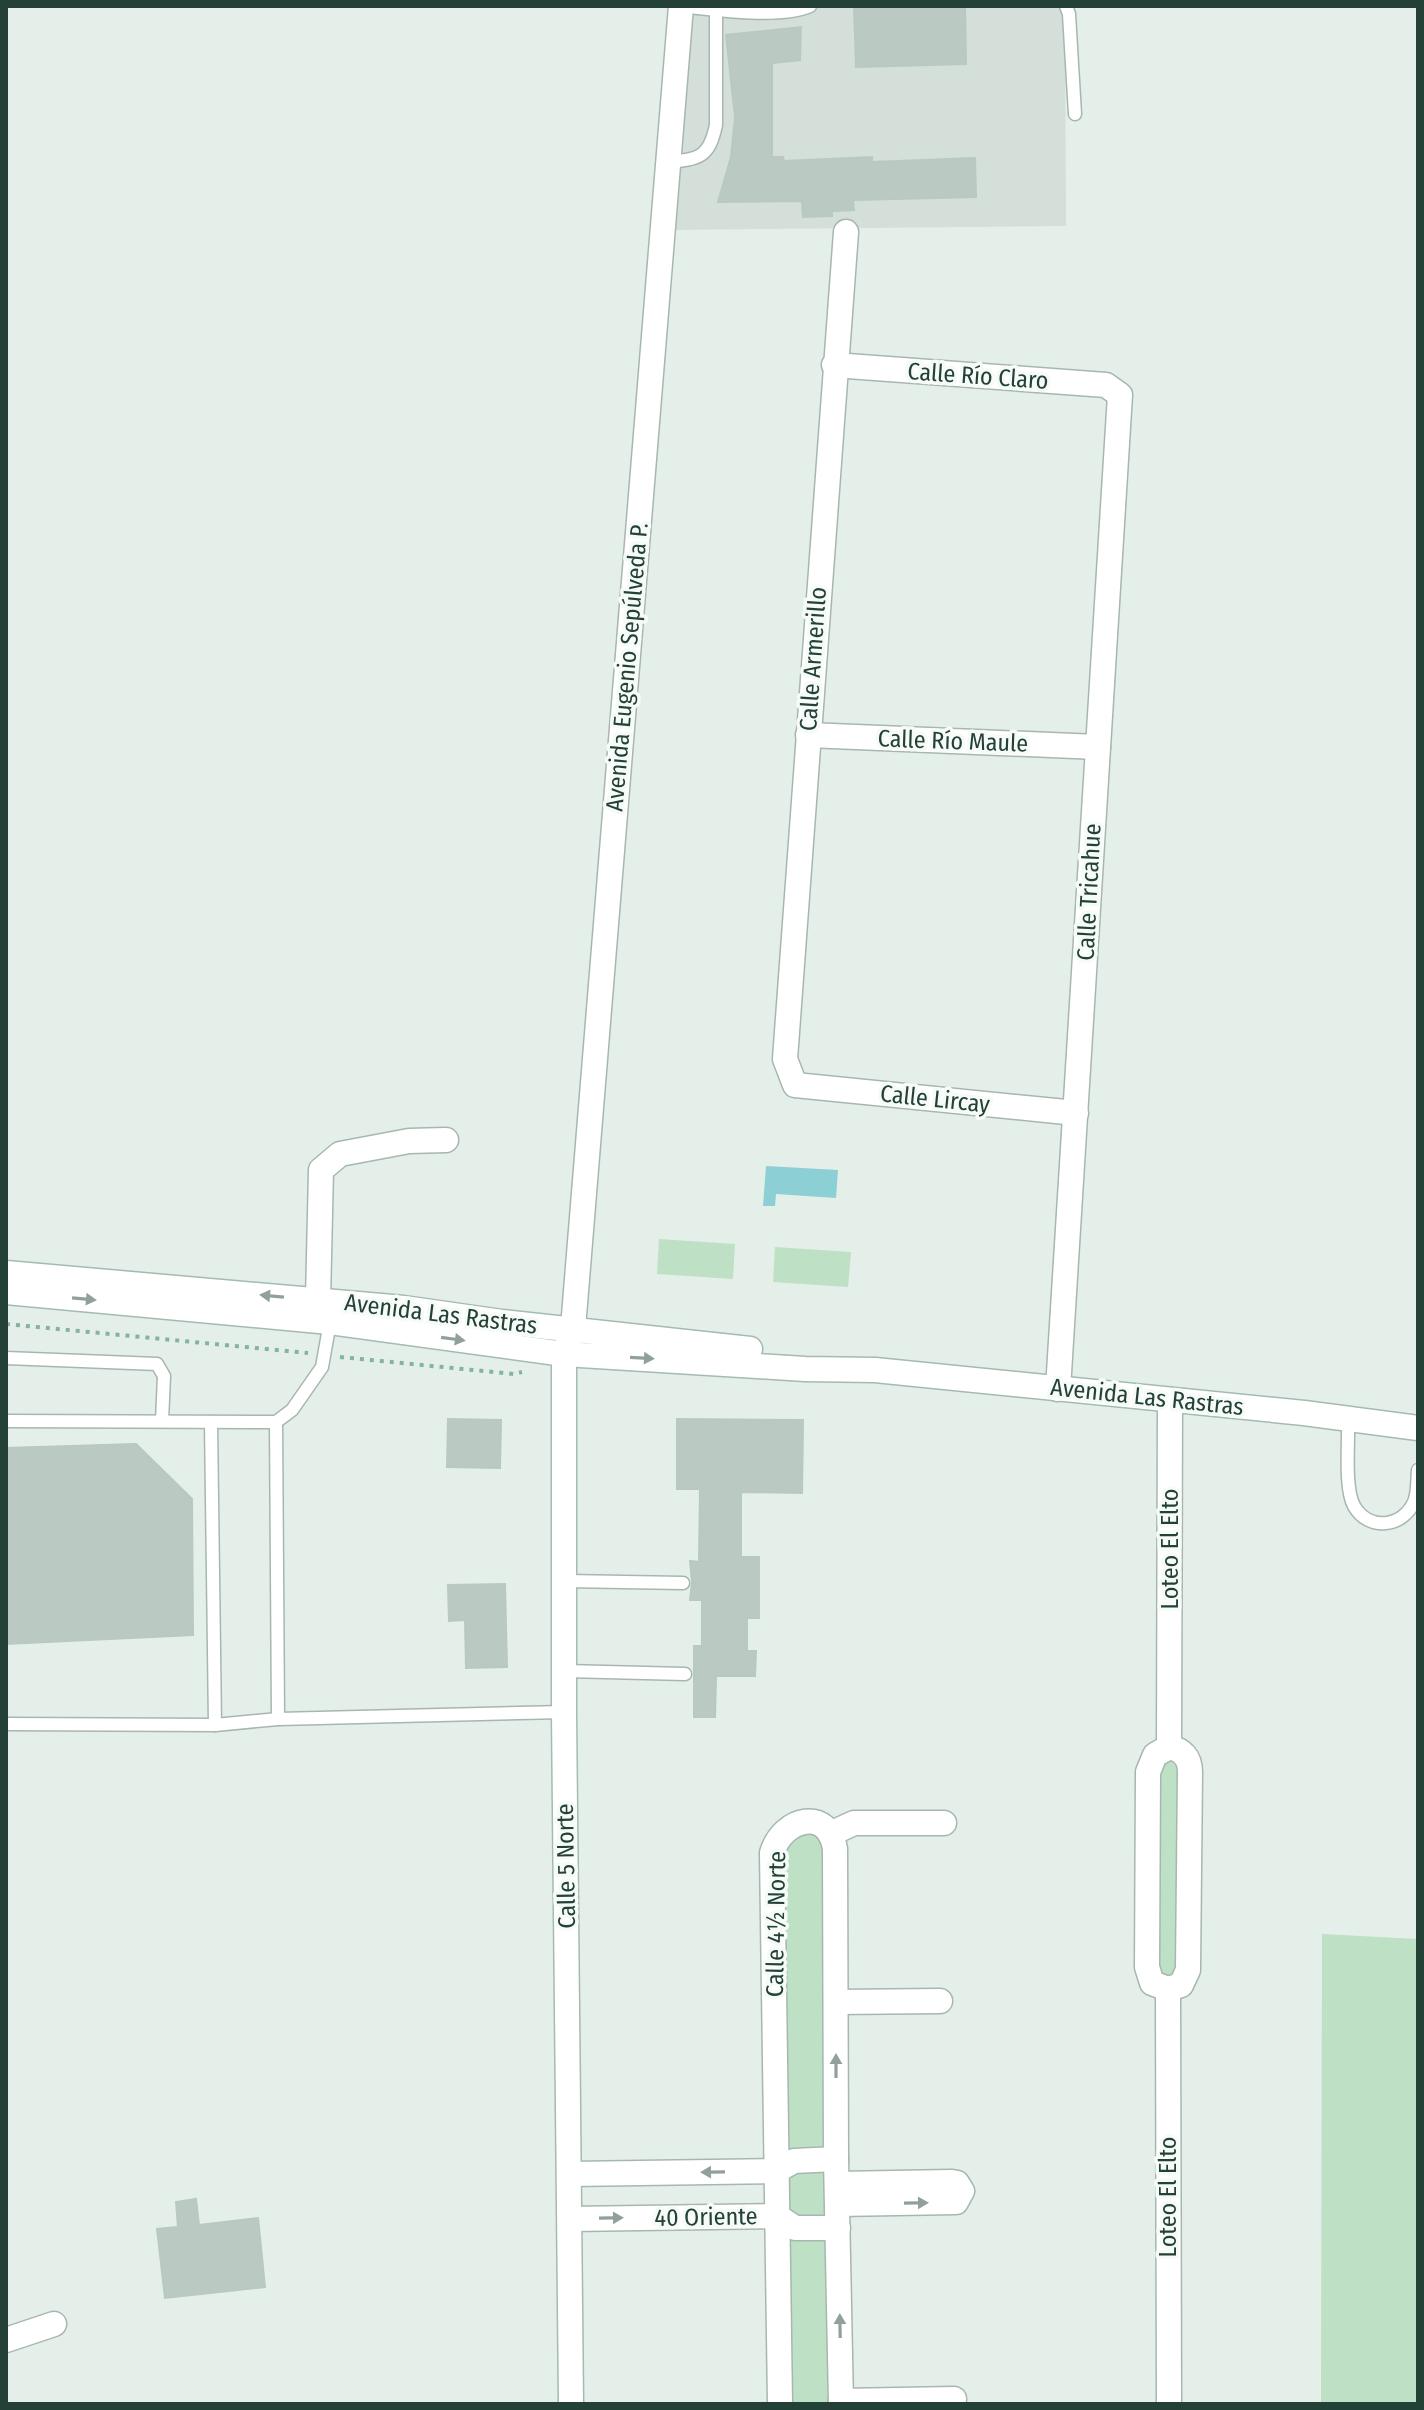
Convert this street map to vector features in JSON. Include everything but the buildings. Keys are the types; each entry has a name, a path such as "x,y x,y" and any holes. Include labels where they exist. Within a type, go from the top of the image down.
{"street":[{"name":"Avenida Eugenio Sepúlveda P.","path":"573,1328 681,6"},
{"name":"Calle Armerillo","path":"795,1085 785,1059 846,232"},
{"name":"Calle Río Claro","path":"834,365 1106,385 1120,395"},
{"name":"Calle Tricahue","path":"1058,1389 1120,395"},
{"name":"Calle Río Maule","path":"808,735 1098,747"},
{"name":"Calle Lircay","path":"795,1085 1076,1113"},
{"path":"318,1300 321,1170 340,1154 409,1141 446,1140"},
{"name":"Avenida Las Rastras","path":"6,1273 318,1300 573,1328 806,1356 875,1370"},
{"name":"Avenida Las Rastras","path":"6,1292 330,1322 564,1354 805,1369 875,1370 1418,1428"},
{"name":"Calle 5 Norte","path":"571,2404 564,1354 573,1328"},
{"name":"Loteo El Elto","path":"1169,1747 1170,1400"},
{"path":"1169,1747 1183,1753 1190,1765 1190,1772 1188,1970 1181,1985 1168,1989 1152,1983 1147,1973 1147,1847 1149,1765 1155,1755 1169,1747"},
{"path":"944,1823 863,1822 830,1834 835,1849 841,2403 954,2399"},
{"name":"Calle 4½ Norte","path":"780,2404 772,1853 781,1834 797,1823 816,1823 830,1834"},
{"name":"Loteo El Elto","path":"1168,1989 1169,2404"},
{"path":"836,2002 940,2001"},
{"name":"40 Oriente","path":"570,2174 776,2171 794,2161 836,2159"},
{"name":"40 Oriente","path":"570,2219 777,2216 795,2228 838,2206"},
{"path":"6,2340 54,2324"}],"lane":[{"path":"681,6 790,12 810,6"},
{"path":"1066,6 1075,114"},
{"path":"668,162 700,156 708,150 713,140 716,125 716,10"},
{"path":"6,1421 276,1422 292,1410 322,1367 330,1322"},
{"path":"6,1358 157,1364 164,1376 162,1421"},
{"path":"1348,1419 1349,1486 1353,1504 1364,1518 1377,1524 1391,1523 1404,1517 1415,1500 1418,1470"},
{"path":"211,1422 215,1725"},
{"path":"276,1422 278,1719"},
{"path":"566,1581 683,1583"},
{"path":"565,1671 685,1674"},
{"path":"6,1724 215,1725 278,1719 564,1712"}],"path":[{"path":"6,1324 514,1374 529,1371"}],"shaded area":[{"path":"688,6 1065,6 1066,226 669,230"}],"green space":[{"path":"659,1239 735,1244 733,1279 657,1274"},
{"path":"775,1247 851,1252 848,1287 773,1282"},
{"path":"1170,1761 1178,1767 1177,1968 1174,1975 1166,1977 1159,1972 1160,1767"},
{"path":"813,1833 825,1841 831,2404 786,2404 781,1865 790,1836"},
{"path":"1322,1934 1418,1939 1418,2404 1321,2404"}],"water":[{"path":"766,1166 838,1170 836,1198 776,1194 775,1206 763,1206"}]}
